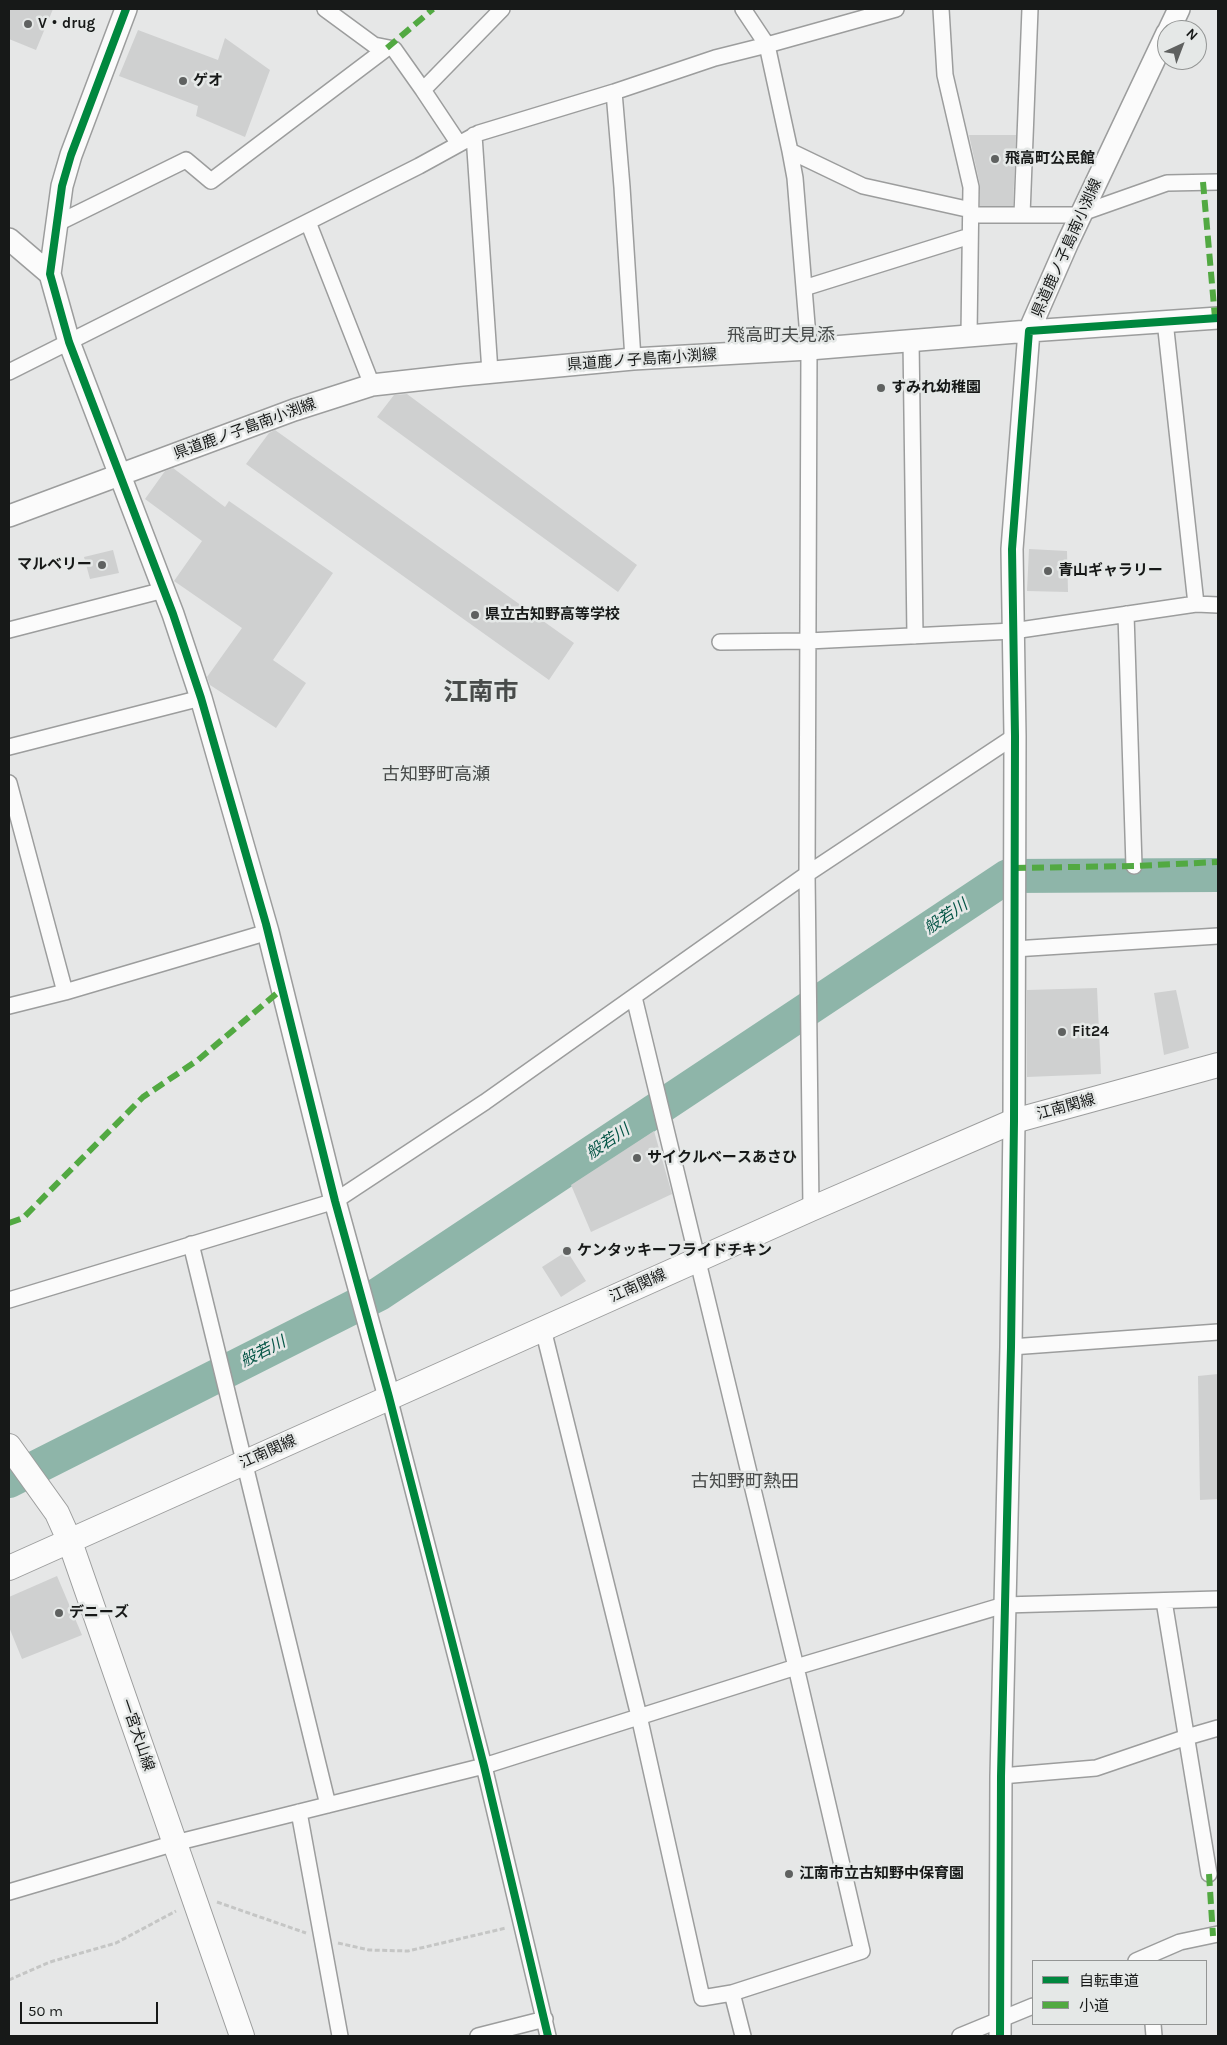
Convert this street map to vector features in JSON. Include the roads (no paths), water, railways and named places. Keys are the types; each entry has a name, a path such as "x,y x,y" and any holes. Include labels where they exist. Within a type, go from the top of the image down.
{"main road":[{"name":"江南関線","path":"9,1568 811,1209 1014,1121 1218,1065"},
{"name":"一宮犬山線","path":"9,1446 57,1513 70,1542 242,2036"}],"street":[{"path":"126,9 71,154 62,186 50,274 69,342 164,590 201,698 268,932 335,1201 390,1397 484,1766 548,2036"},
{"path":"326,9 374,46 394,49 459,144"},
{"path":"423,90 502,9"},
{"path":"743,9 767,45 790,151 795,178 809,349 807,874 811,1209"},
{"path":"9,372 419,166 474,136 715,58 896,9"},
{"path":"941,9 945,75 971,187 968,335"},
{"path":"1022,215 1030,9"},
{"path":"56,224 186,160 211,181 387,48"},
{"name":"県道鹿ノ子島南小渕線","path":"9,516 294,410 372,385 633,359 809,349 1029,331 1081,214 1157,55"},
{"path":"614,92 633,359"},
{"path":"474,136 490,372"},
{"path":"790,151 863,186 971,213 1022,215 1081,214 1167,184 1218,182"},
{"path":"308,222 372,385"},
{"path":"804,288 970,236"},
{"path":"9,238 50,274"},
{"path":"1000,2028 1001,1776 1012,1347 1014,1121 1015,736 1012,549 1029,331 1218,318"},
{"path":"1165,321 1196,604"},
{"path":"911,340 915,636"},
{"path":"9,630 164,590"},
{"path":"720,642 808,641 1013,631 1196,604 1218,605"},
{"path":"1126,614 1134,866"},
{"path":"9,747 201,698"},
{"path":"9,1300 335,1201 485,1102 807,874 1015,736"},
{"path":"9,783 65,992"},
{"path":"9,1006 65,992 268,932"},
{"path":"1014,949 1218,936"},
{"path":"543,1329 639,1716 702,1998 732,1993 862,1951 796,1667 634,997"},
{"path":"192,1244 243,1463 328,1805"},
{"path":"1012,1347 1218,1332"},
{"path":"9,1892 175,1843 484,1766 796,1667 1004,1605 1218,1599"},
{"path":"1164,1601 1209,1874"},
{"path":"1001,1776 1096,1768 1218,1728"},
{"path":"299,1812 340,2036"},
{"path":"1143,1960 1180,1942 1218,1934"},
{"path":"732,1993 744,2036"},
{"path":"960,2036 1000,2028 1032,2007"},
{"path":"478,2036 545,2019"}],"waterway":[{"name":"般若川","path":"9,1481 379,1294 1008,876 1218,875"}],"place":[{"name":"V・drug","path":"28,24"},
{"name":"ゲオ","path":"183,81"},
{"name":"飛高町公民館","path":"995,159"},
{"name":"すみれ幼稚園","path":"881,388"},
{"name":"マルベリー","path":"102,565"},
{"name":"青山ギャラリー","path":"1048,571"},
{"name":"県立古知野高等学校","path":"475,615"},
{"name":"Fit24","path":"1062,1032"},
{"name":"サイクルベースあさひ","path":"637,1158"},
{"name":"ケンタッキーフライドチキン","path":"567,1251"},
{"name":"デニーズ","path":"59,1613"},
{"name":"江南市立古知野中保育園","path":"789,1874"}],"district":[{"name":"飛高町夫見添","path":"781,336"},
{"name":"江南市","path":"481,693"},
{"name":"古知野町高瀬","path":"436,775"},
{"name":"古知野町熱田","path":"745,1482"}]}
